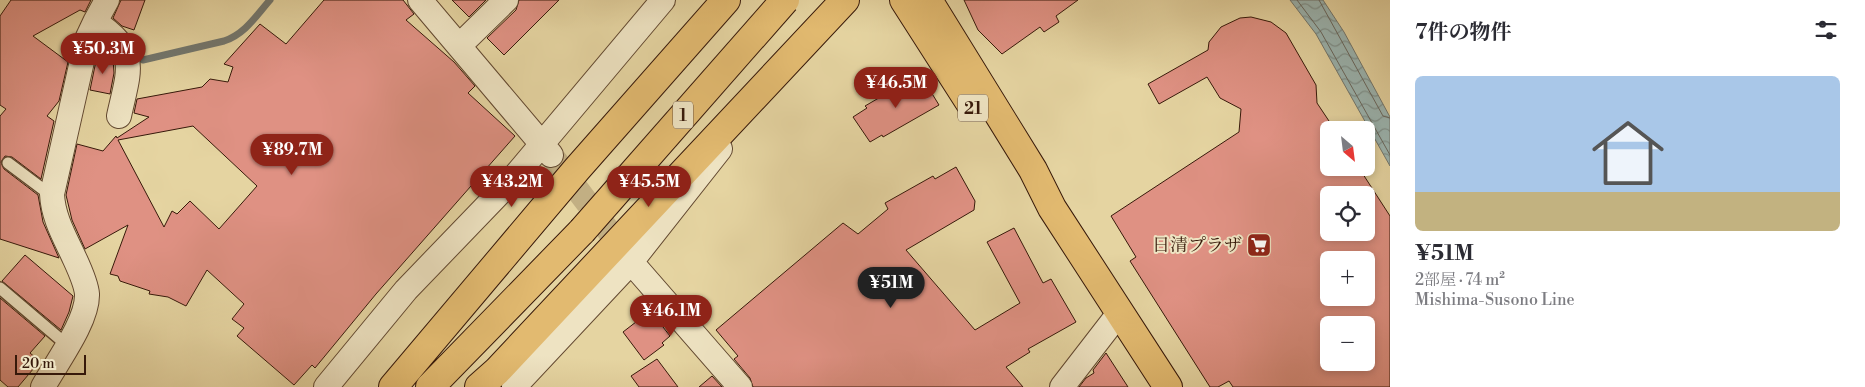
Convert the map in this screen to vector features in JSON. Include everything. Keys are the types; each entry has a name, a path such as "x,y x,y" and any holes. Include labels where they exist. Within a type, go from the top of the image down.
{"main road":[{"path":"393,387 577,169 726,0"},
{"name":"1","path":"430,387 582,231 785,0"},
{"name":"1","path":"479,387 504,363 845,0"},
{"name":"21","path":"904,0 1014,171 1052,208"},
{"name":"21","path":"928,0 1034,170 1052,208 1168,387"}],"street":[{"path":"43,387 67,345 85,307 86,291 75,259 54,212 52,196 87,39 107,0"},
{"path":"420,0 547,149"},
{"path":"459,46 506,0"},
{"path":"326,387 406,290 510,182 547,149 664,0"},
{"path":"95,22 110,32 126,52 129,72 119,116"},
{"path":"514,387 631,262 803,44"},
{"path":"631,262 740,387"},
{"path":"1062,387 1120,312"}],"lane":[{"path":"8,163 52,196"},
{"path":"0,288 67,345"}],"water":[{"path":"1290,0 1323,0 1344,32 1390,117 1390,166 1375,139 1375,121 1365,121 1316,34"}],"building":[{"path":"11,0 91,0 85,12 80,10 33,36 68,62 59,101 47,116 54,121 41,179 12,157 5,156 1,162 4,169 38,195 43,222 59,258 0,239 0,116 6,109 0,105 0,16"},
{"path":"121,0 145,0 134,30 122,26 113,18"},
{"path":"324,0 403,0 414,14 406,20 454,62 475,86 468,93 515,136 376,294 315,368 312,365 294,385 237,336 244,328 232,319 244,304 207,270 186,306 168,297 149,294 150,291 120,281 118,276 110,274 128,225 85,249 72,220 66,195 77,144 103,151 116,136 117,138 149,117 134,113 137,99 202,87 210,79 228,82 233,67 224,64 260,24 286,44","holes":["193,126 257,186 219,229 190,201 177,214 172,211 164,227 118,140"]},
{"path":"452,0 486,0 469,17"},
{"path":"519,0 559,0 504,55 487,38 516,10"},
{"path":"964,0 1078,0 1056,16 1059,22 1044,32 1040,27 1002,54 978,30"},
{"name":"日清プラザ","path":"1251,17 1271,22 1286,33 1316,85 1317,103 1329,121 1320,121 1320,176 1364,176 1371,186 1320,186 1320,241 1375,241 1375,193 1390,216 1390,387 1233,387 1229,381 1218,387 1210,387 1130,261 1136,257 1111,216 1239,132 1241,109 1220,98 1207,77 1159,104 1148,84 1208,50 1209,42 1221,27 1240,18"},
{"path":"97,56 113,59 114,73 110,94 90,90"},
{"path":"920,74 939,105 883,137 882,135 870,142 853,117 867,108 865,106"},
{"path":"956,167 975,201 974,210 906,250 975,330 1020,303 987,242 1014,228 1043,283 1051,279 1076,322 1028,349 1030,352 1006,367 1023,387 753,387 750,378 734,359 738,356 716,330 843,223 858,234 888,209 885,203 933,176 935,179"},
{"path":"25,255 73,296 69,312 61,330 2,281"},
{"path":"0,298 45,336 30,353 36,358 30,365 34,368 18,387 8,387 0,380"},
{"path":"645,315 650,322 656,318 670,336 662,343 664,345 644,360 623,332"},
{"path":"1106,353 1128,387 1079,387 1086,378 1094,373 1093,370"},
{"path":"657,359 678,387 639,387 631,376"},
{"path":"712,376 722,387 699,387"}],"waterway":[{"path":"143,60 231,38 250,24 270,0"}],"tunnel":[{"path":"552,156 629,258"}],"place":[{"name":"日清プラザ","path":"1259,245"}]}
